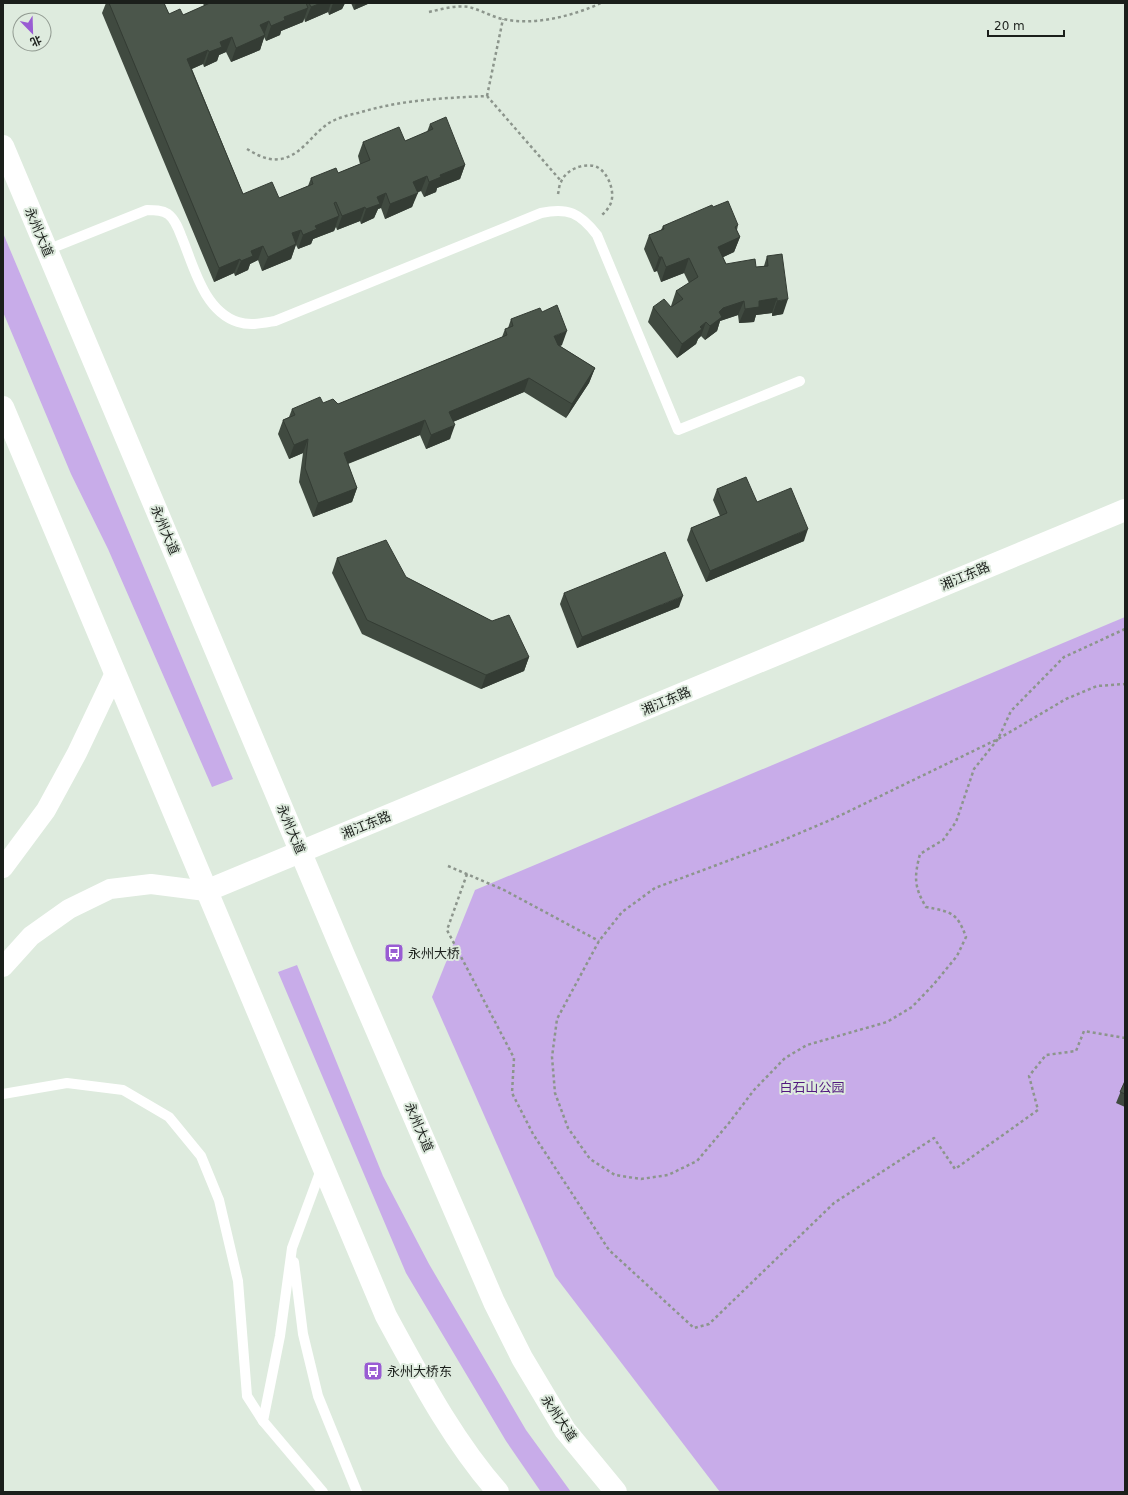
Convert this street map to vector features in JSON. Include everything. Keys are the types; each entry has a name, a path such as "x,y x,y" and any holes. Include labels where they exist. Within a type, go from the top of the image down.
{"main road":[{"name":"永州大道","path":"3,146 301,851 494,1302 522,1358 565,1430 616,1492"},
{"path":"3,408 386,1316 427,1390 482,1474 498,1492"},
{"name":"湘江东路","path":"206,891 1125,510"}],"street":[{"path":"3,868 46,810 77,754 115,673"},
{"path":"3,968 31,936 69,909 110,889 151,884 206,891"}],"lane":[{"path":"47,250 147,210 158,210 169,214 176,225 205,292 212,304 224,315 239,322 256,324 275,321 541,213 554,210 562,211 579,216 588,223 597,235 678,430 800,381"},
{"path":"3,1094 67,1083 123,1090 169,1116 201,1156 219,1200 238,1281 247,1396 263,1421 323,1492"},
{"path":"263,1421 280,1336 292,1248 322,1165"},
{"path":"292,1248 303,1334 318,1396 357,1492"}],"path":[{"path":"430,12 448,8 468,7 503,19 527,22 586,10 601,3"},
{"path":"487,96 503,19"},
{"path":"247,149 262,158 281,159 300,151 329,124 344,117 379,106 430,98 487,96"},
{"path":"487,96 561,181"},
{"path":"562,211 558,196 561,181 568,172 581,166 597,167 607,177 612,192 610,205 601,216 588,223"},
{"path":"1125,629 1064,657 1011,711 998,739 974,769 956,822 943,840 920,854 915,874 918,893 926,907 947,911 960,920 966,937 957,956 934,984 912,1007 887,1022 807,1045 785,1058 754,1090 730,1123 697,1161 668,1174 641,1179 615,1175 590,1159 568,1128 555,1093 552,1057 557,1019 599,941 622,912 655,888 781,841 835,818 998,739 1066,700 1097,686 1125,684"},
{"path":"448,866 504,890 599,941"},
{"path":"467,874 447,930 514,1058 512,1093 533,1134 609,1250 694,1328 710,1324 834,1203 934,1138 955,1169 1038,1110 1029,1076 1046,1055 1076,1051 1084,1031 1125,1038"}],"green space":[{"path":"3,233 233,779 212,787 108,549 71,474 3,312"},
{"name":"白石山公园","path":"1125,617 1125,1492 720,1492 555,1276 432,997 475,890"},
{"path":"297,965 383,1176 429,1264 526,1430 571,1492 541,1492 506,1441 406,1273 278,972"}],"building":[{"path":"109,3 164,3 169,14 180,9 183,15 210,3 306,3 308,8 284,17 285,20 271,26 269,21 260,25 265,35 236,48 232,37 220,42 222,47 209,52 208,50 187,59 243,194 272,182 279,198 313,184 311,178 336,168 338,173 370,160 363,142 399,127 405,141 433,129 430,124 446,117 465,165 440,175 441,177 429,182 427,176 413,182 418,193 390,204 386,193 377,197 380,204 366,209 365,207 342,216 336,202 334,203 339,216 315,226 317,229 303,235 301,230 292,233 296,244 268,257 263,246 251,251 253,256 241,261 240,259 219,268"},
{"path":"309,3 321,3 311,7"},
{"path":"728,201 738,225 735,227 740,237 718,247 726,264 755,259 756,267 768,266 767,256 782,254 788,299 777,301 777,298 759,301 759,307 745,309 744,301 723,308 719,312 722,317 710,326 706,322 700,327 702,329 682,344 653,307 664,299 671,307 683,299 676,291 698,277 689,258 666,267 662,257 659,257 649,235 664,229 663,226 712,205 713,207"},
{"path":"557,305 567,331 554,336 558,345 595,368 572,404 529,378 449,412 455,425 431,435 425,420 344,453 357,488 318,503 305,468 308,439 294,445 283,420 295,415 292,409 320,397 323,403 333,399 338,404 507,335 505,329 513,326 511,319 540,308 542,312"},
{"path":"746,477 757,502 791,488 808,529 710,571 691,528 727,513 717,489"},
{"path":"386,540 406,577 492,621 509,615 529,657 486,675 367,620 337,558"},
{"path":"665,552 683,596 582,637 564,593"},
{"path":"1125,1081 1125,1094 1120,1092"}],"place":[{"name":"永州大桥","path":"394,953"},
{"name":"永州大桥东","path":"373,1371"}]}
